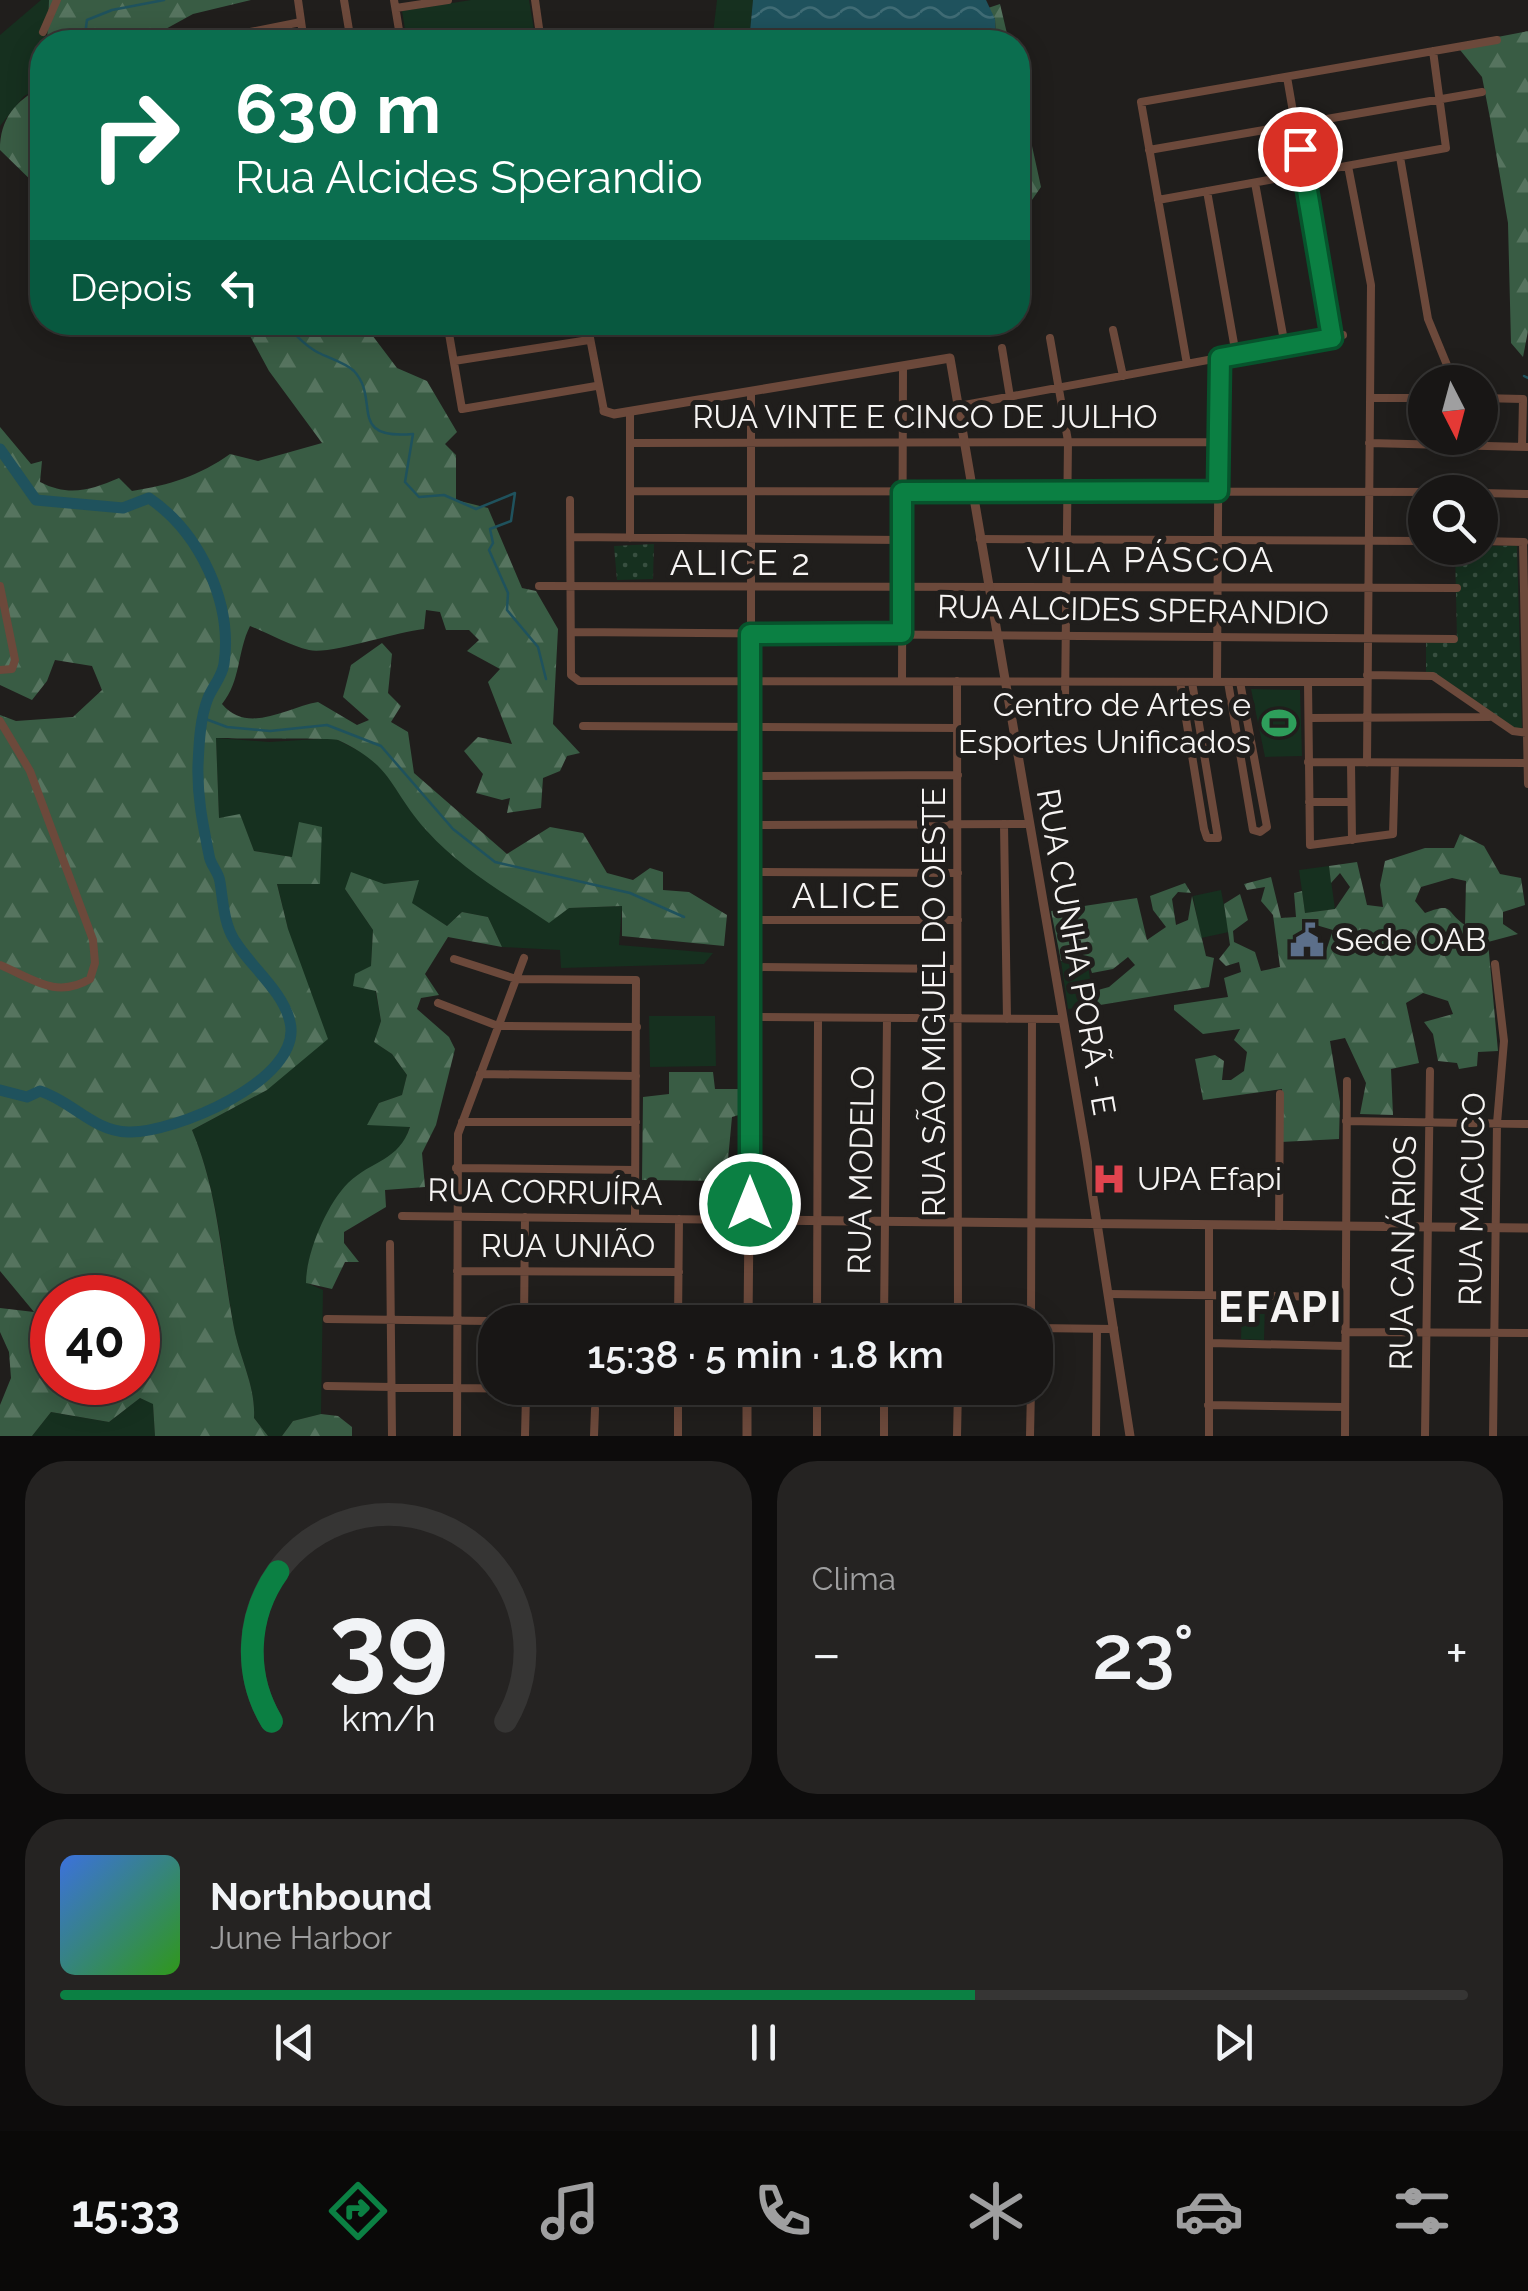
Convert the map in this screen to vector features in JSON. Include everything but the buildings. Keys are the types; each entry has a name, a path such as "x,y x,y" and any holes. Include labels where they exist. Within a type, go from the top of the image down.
{"street":[{"path":"44,30 57,0"},
{"path":"298,0 302,30"},
{"path":"344,0 349,30"},
{"path":"399,30 395,4 448,0"},
{"path":"534,0 539,30"},
{"path":"251,30 301,22"},
{"path":"1187,364 1141,102 1497,40"},
{"path":"1158,200 1446,148 1433,51"},
{"path":"1287,77 1332,338"},
{"path":"1149,150 1482,92"},
{"path":"1400,157 1428,319 1447,365"},
{"path":"1348,166 1371,285 1367,763"},
{"path":"1255,182 1285,346"},
{"path":"1206,191 1236,355"},
{"path":"1113,330 1123,376"},
{"path":"449,335 462,409 596,386"},
{"path":"588,335 604,411 630,412 902,366 902,682"},
{"path":"959,406 1343,336"},
{"path":"1050,338 1068,441 1065,702"},
{"path":"454,361 589,340"},
{"path":"1002,348 1010,396"},
{"name":"RUA CUNHA PORÃ - E","path":"902,366 950,358 1130,1436"},
{"path":"1217,682 1220,358"},
{"path":"748,1305 750,392"},
{"path":"1370,398 1408,398"},
{"path":"1368,443 1525,447 1523,399 1498,398"},
{"path":"630,412 630,538"},
{"name":"RUA VINTE E CINCO DE JULHO","path":"631,443 1219,442"},
{"path":"632,491 1408,492"},
{"path":"1498,493 1528,494"},
{"path":"570,500 572,675 579,681 1308,682 1432,676 1513,732 1527,733"},
{"path":"571,537 902,540"},
{"path":"978,539 1408,541"},
{"path":"1498,541 1525,542 1528,784"},
{"path":"0,586 16,660 12,668 0,670"},
{"path":"539,586 1457,588"},
{"name":"RUA ALCIDES SPERANDIO","path":"572,632 1454,638"},
{"name":"RUA SÃO MIGUEL DO OESTE","path":"957,681 958,1305"},
{"path":"1180,682 1204,828 1207,838 1218,838 1192,682"},
{"path":"1228,682 1253,830 1260,832 1267,827 1240,682"},
{"path":"1308,682 1308,837 1315,846 1393,834 1395,764"},
{"path":"1309,718 1489,717"},
{"path":"0,721 30,770 88,927 95,963 90,979 74,988 56,990 0,965"},
{"path":"583,726 958,728"},
{"path":"1308,762 1527,763"},
{"path":"1350,763 1352,840"},
{"path":"751,776 958,776"},
{"path":"1309,802 1350,802"},
{"path":"1004,824 1007,1019"},
{"path":"750,825 1028,824"},
{"path":"750,872 958,874"},
{"path":"749,920 958,920"},
{"path":"458,1436 456,1168 462,1122 524,958"},
{"path":"454,959 516,979 636,980 635,1218"},
{"name":"RUA MACUCO","path":"1493,1436 1498,1124 1504,1041 1495,964"},
{"path":"750,967 957,969"},
{"path":"438,1003 498,1026 637,1026"},
{"path":"751,1018 1062,1019"},
{"name":"RUA MODELO","path":"884,1305 886,1018"},
{"path":"1032,1018 1033,1305"},
{"path":"817,1305 818,1020"},
{"name":"RUA CANÁRIOS","path":"1425,1436 1430,1071"},
{"path":"480,1074 636,1076"},
{"path":"1345,1436 1347,1081"},
{"path":"1279,1226 1280,1094"},
{"path":"462,1122 636,1122"},
{"path":"1346,1122 1528,1124"},
{"path":"456,1168 636,1170"},
{"name":"RUA CORRUÍRA","path":"402,1216 1528,1228"},
{"path":"524,1305 525,1217"},
{"path":"678,1305 679,1218"},
{"path":"1209,1436 1210,1225"},
{"path":"390,1244 392,1436"},
{"name":"RUA UNIÃO","path":"457,1271 679,1272"},
{"path":"1108,1294 1345,1297"},
{"path":"327,1319 478,1321"},
{"path":"1053,1326 1114,1329"},
{"path":"1096,1329 1096,1436"},
{"path":"1345,1332 1528,1333"},
{"path":"1208,1344 1344,1346"},
{"path":"327,1386 526,1390 526,1436"},
{"path":"678,1405 678,1436"},
{"path":"747,1405 747,1436"},
{"path":"817,1405 817,1436"},
{"path":"884,1405 884,1436"},
{"path":"957,1436 958,1405"},
{"path":"1030,1436 1031,1405"},
{"path":"1208,1405 1344,1407"},
{"path":"594,1410 594,1436"}],"green space":[{"path":"41,0 49,0 47,30 30,30 30,93 0,126 0,35"},
{"path":"49,0 251,0 193,14 164,30 48,30"},
{"path":"471,0 529,0 534,30 405,30 402,11"},
{"path":"717,0 753,0 750,30 713,30"},
{"path":"1000,4 1006,30 995,30 995,19 988,8"},
{"path":"1528,31 1528,331 1523,357 1511,343 1508,223 1482,77 1456,45"},
{"path":"30,94 30,179 0,150 6,120"},
{"path":"1030,137 1041,187 1030,203"},
{"path":"250,335 372,335 397,368 427,381 457,432 445,444 456,455 456,500 488,508 522,588 536,591 558,629 553,724 580,753 567,756 560,771 543,778 541,808 507,813 510,798 502,800 476,793 483,774 464,751 478,737 512,744 488,682 500,669 467,651 479,640 469,630 446,630 440,612 426,610 424,629 319,651 294,646 250,626 233,686 222,704 232,713 256,718 318,702 357,725 369,720 343,697 351,665 382,643 392,654 388,693 401,706 391,722 408,732 414,773 507,854 550,827 583,833 607,873 633,880 650,868 663,872 663,890 689,892 727,915 724,946 622,936 622,906 569,908 549,923 485,881 440,845 390,780 357,750 332,739 216,738 219,818 240,814 254,851 292,857 299,822 322,827 320,884 277,884 288,929 328,1039 267,1090 192,1130 214,1203 234,1328 250,1384 254,1418 268,1436 155,1436 153,1405 160,1405 160,1275 30,1275 30,1307 0,1271 0,715 16,721 73,717 102,690 92,666 55,660 47,681 32,700 0,685 0,427 31,464 42,461 40,482 61,489 80,490 119,478 132,491 195,474 230,454 258,461 322,443 269,371"},
{"path":"654,544 653,579 617,580 614,546"},
{"path":"1517,545 1522,730 1426,673 1426,642 1457,640 1455,565 1498,565 1498,546"},
{"name":"Centro de Artes e Esportes Unificados","path":"1251,689 1300,690 1302,756 1265,757"},
{"path":"216,738 269,742 334,738 380,762 426,830 569,908 622,906 619,945 713,953 704,964 561,968 560,950 502,947 488,917 462,912 447,926 411,903 418,880 345,889 373,930 371,967 381,1021 374,1042 392,1054 407,1075 402,1095 379,1103 368,1124 410,1126 403,1147 353,1187 315,1243 307,1283 323,1290 321,1414 293,1421 282,1436 268,1436 254,1418 250,1384 234,1328 214,1203 192,1130 267,1090 288,929 277,883 292,857 254,851 240,815 219,818"},
{"path":"1460,834 1484,846 1500,874 1521,878 1525,905 1503,912 1503,924 1518,934 1488,942 1498,1051 1478,1052 1477,1066 1459,1069 1457,1063 1438,1061 1433,1034 1424,1022 1453,1014 1448,1001 1423,993 1406,1003 1419,1063 1391,1069 1393,1115 1360,1114 1366,1083 1345,1038 1330,1041 1340,1102 1339,1139 1281,1142 1282,1089 1203,1100 1195,1059 1215,1055 1224,1061 1222,1080 1231,1080 1244,1071 1247,1052 1234,1040 1240,1029 1203,1034 1174,1010 1174,1005 1228,997 1224,978 1241,972 1239,962 1226,966 1219,959 1230,945 1224,904 1240,894 1248,920 1233,931 1234,942 1255,952 1261,971 1280,967 1273,915 1261,901 1265,887 1247,890 1244,884 1271,877 1281,918 1296,917 1294,893 1302,891 1305,913 1335,909 1350,887 1340,873 1331,883 1329,866 1357,862 1367,905 1383,907 1380,885 1385,861 1425,848 1454,848","holes":["1452,878 1466,881 1465,925 1445,908 1425,913 1415,901 1421,887","1316,925 1333,930 1326,951 1310,953 1300,948 1304,934"]},
{"path":"1329,866 1335,909 1305,913 1299,870"},
{"path":"351,872 384,884 419,880 412,903 447,926 462,912 488,917 502,947 448,937 425,974 439,995 421,998 417,1009 449,1037 455,1049 436,1125 422,1153 425,1187 385,1190 386,1207 344,1232 344,1243 359,1262 345,1262 332,1289 306,1283 325,1216 348,1183 392,1154 410,1127 367,1125 379,1103 402,1095 407,1075 392,1054 374,1042 381,1021 376,991 353,986 355,974 371,966 373,930 345,889"},
{"path":"1185,883 1191,893 1178,892 1172,899 1176,925 1188,920 1192,896 1206,956 1214,958 1209,987 1094,1006 1098,990 1109,987 1135,965 1128,957 1113,969 1092,973 1087,958 1061,961 1051,911 1137,898 1147,940 1166,927 1153,910 1150,896"},
{"path":"1221,890 1229,932 1201,938 1193,896"},
{"path":"1087,958 1094,1006 1068,1009 1061,961"},
{"path":"649,1016 715,1016 716,1066 650,1067"},
{"path":"669,1072 713,1072 715,1089 743,1089 742,1114 732,1117 726,1181 642,1180 643,1097 669,1094"},
{"path":"1242,1301 1265,1301 1264,1340 1241,1339"},
{"path":"0,1308 30,1312 30,1405 131,1405 109,1422 51,1412 32,1436 0,1436 0,1405 11,1378 9,1352 0,1332"},
{"path":"131,1405 153,1405 155,1436 32,1436 51,1412 109,1422"},
{"path":"321,1414 338,1416 352,1427 352,1436 282,1436 293,1421"}],"water":[{"path":"753,0 986,0 995,30 750,30"}],"waterway":[{"path":"86,30 87,20 112,10 164,0"},
{"path":"296,335 309,347 354,371 362,382 368,416 379,431 413,434 405,482 419,497 444,495 476,509 515,493 511,521 490,529 493,543 489,550 508,593 507,610 538,647 546,679"},
{"path":"1524,376 1528,378"},
{"path":"0,449 36,500 123,508 149,498 183,530 209,571 223,617 225,640 223,669 208,698 200,731 199,800 231,935 281,1000 290,1022 289,1043 277,1064 256,1083 231,1100 174,1124 148,1130 115,1130 40,1091 27,1097 0,1090"},
{"path":"203,718 227,727 270,731 327,725 381,746 453,829 495,862 630,893 684,917"}],"place":[{"name":"Centro de Artes e Esportes Unificados","path":"1279,723"},
{"name":"Sede OAB","path":"1307,940"},
{"name":"UPA Efapi","path":"1109,1179"}],"district":[{"name":"VILA PÁSCOA","path":"1151,560"},
{"name":"ALICE 2","path":"741,563"},
{"name":"ALICE","path":"847,896"},
{"name":"EFAPI","path":"1281,1307"}],"route":[{"path":"750,1204 750,634 902,633 902,492 1218,491 1220,358 1332,338 1300,149"}]}
